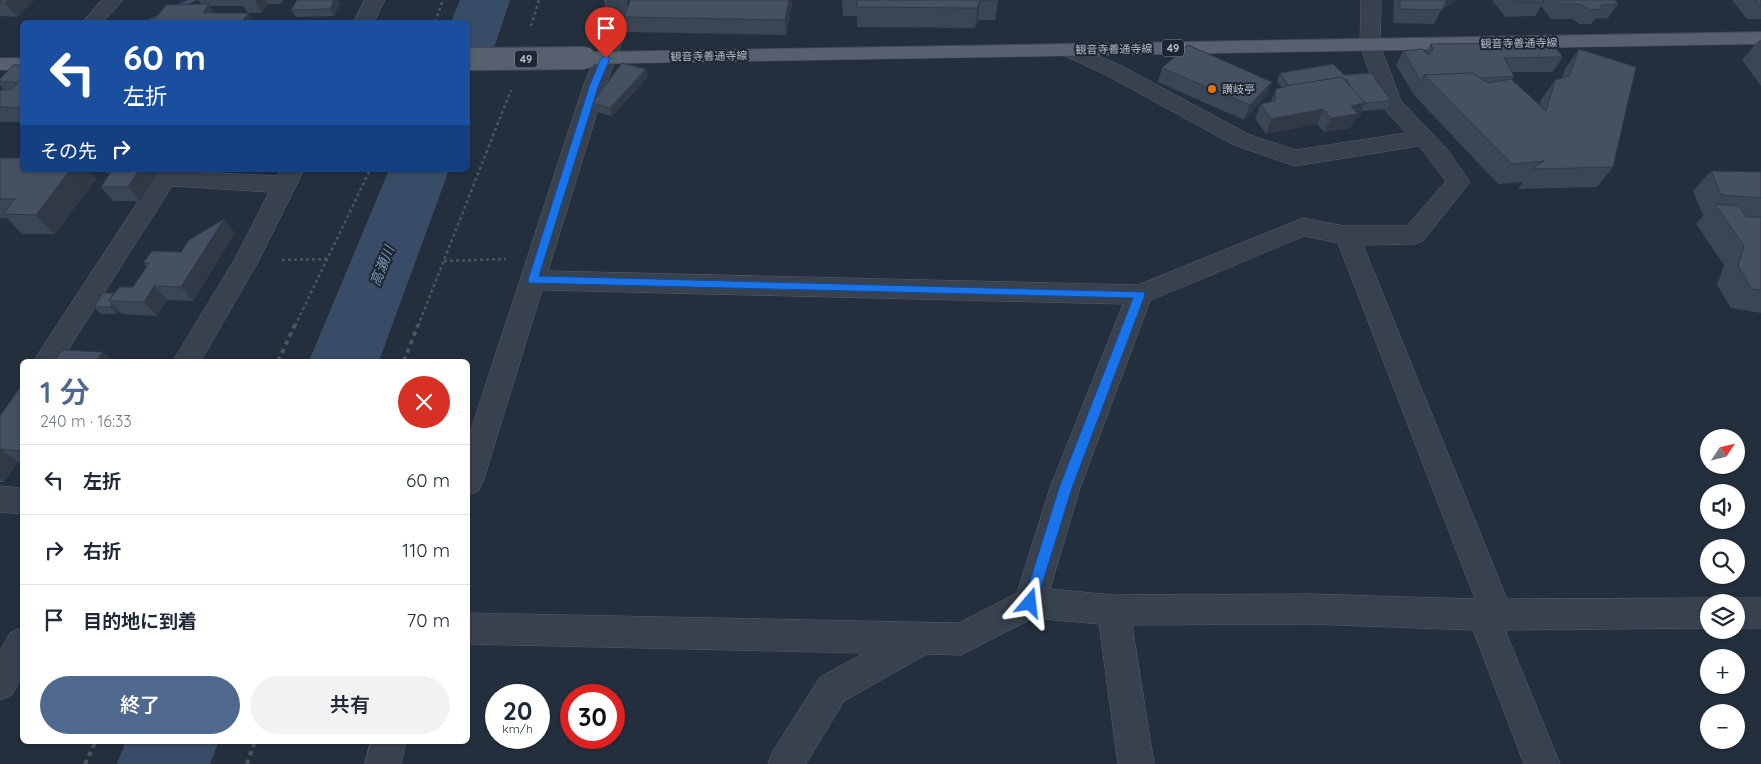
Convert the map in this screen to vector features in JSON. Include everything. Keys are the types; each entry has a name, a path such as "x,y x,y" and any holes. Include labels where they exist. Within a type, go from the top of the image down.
{"main road":[{"name":"観音寺善通寺線","path":"470,59 1761,38"}],"street":[{"path":"95,20 112,0"},
{"path":"365,20 375,0"},
{"path":"470,476 594,87 595,58 617,29 616,0"},
{"path":"537,269 1140,295 1303,227 1322,233 1347,236 1414,235 1458,182 1438,153 1391,104 1370,45 1370,0"},
{"path":"1068,50 1139,84 1242,140 1295,158 1424,138"},
{"path":"3,73 20,65"},
{"path":"48,359 169,174 288,178 247,260 188,359"},
{"path":"1347,236 1490,615 1542,764"},
{"path":"1030,603 1065,488 1140,295"},
{"path":"0,500 20,501"},
{"path":"470,629 961,639 1030,603 1113,610 1310,609 1490,615 1700,613"},
{"path":"1113,610 1136,764"},
{"path":"1745,613 1761,613"},
{"path":"786,764 832,689 924,638"},
{"path":"0,683 20,648"},
{"path":"383,764 388,744"}],"path":[{"path":"436,20 443,0"},
{"path":"531,27 539,0"},
{"path":"405,359 512,88"},
{"path":"279,359 369,172"},
{"path":"247,260 327,259"},
{"path":"444,261 537,269"},
{"path":"85,764 95,744"},
{"path":"246,764 255,744"}],"building":[{"path":"0,0 8,0 5,3 0,2"},
{"path":"297,0 334,0 330,9 291,10"},
{"path":"630,0 789,0 785,20 624,17"},
{"path":"857,0 980,0 977,8 857,7"},
{"path":"1400,0 1447,0 1442,10 1400,9"},
{"path":"1512,0 1543,0 1544,2 1514,2"},
{"path":"1556,0 1615,0 1618,4 1601,5 1601,9 1589,10 1581,4 1560,4"},
{"path":"1755,0 1761,0 1761,5 1759,5"},
{"path":"209,4 203,13 248,13 243,20 155,20 166,5"},
{"path":"1552,43 1563,57 1504,58 1514,76 1480,78 1473,73 1424,75 1421,81 1403,51 1422,49 1429,55 1433,49 1431,44"},
{"path":"1188,45 1272,82 1250,105 1162,68"},
{"path":"1579,49 1636,67 1613,167 1532,169 1544,161 1512,164 1424,75 1473,73 1488,83 1511,79 1546,111 1555,80 1569,76"},
{"path":"622,63 646,69 610,108 592,103"},
{"path":"1333,64 1344,75 1371,73 1391,101 1365,103 1346,79 1344,80 1342,77 1289,86 1280,73"},
{"path":"13,65 20,65 20,108 0,107 0,90 11,90 18,82 0,82 0,79"},
{"path":"1342,77 1365,103 1351,106 1358,114 1331,118 1323,109 1271,119 1261,104 1275,101 1276,89"},
{"path":"0,158 20,158 20,172 68,172 36,215 3,214 15,199 0,199"},
{"path":"1711,171 1761,172 1761,198 1721,195"},
{"path":"111,172 138,172 128,187 101,187"},
{"path":"1715,204 1739,206 1746,217 1761,217 1761,290 1752,289 1738,266 1744,246"},
{"path":"224,219 181,287 154,286 144,302 109,301 119,287 133,287 149,263 143,263 152,251 181,252 189,240"},
{"path":"103,293 114,293 109,301 112,304 110,307 94,307"},
{"path":"62,350 103,352 98,359 55,359"},
{"path":"20,388 20,451 0,450 0,416"}],"waterway":[{"path":"152,20 193,0"},
{"name":"高瀬川","path":"470,40 485,0"},
{"name":"高瀬川","path":"345,359 418,172"},
{"name":"高瀬川","path":"163,764 173,744"}],"place":[{"name":"讃岐亭","path":"1212,89"}],"route":[{"path":"606,58 594,87 533,280 1003,290 1140,295 1065,488 1030,603"}]}
